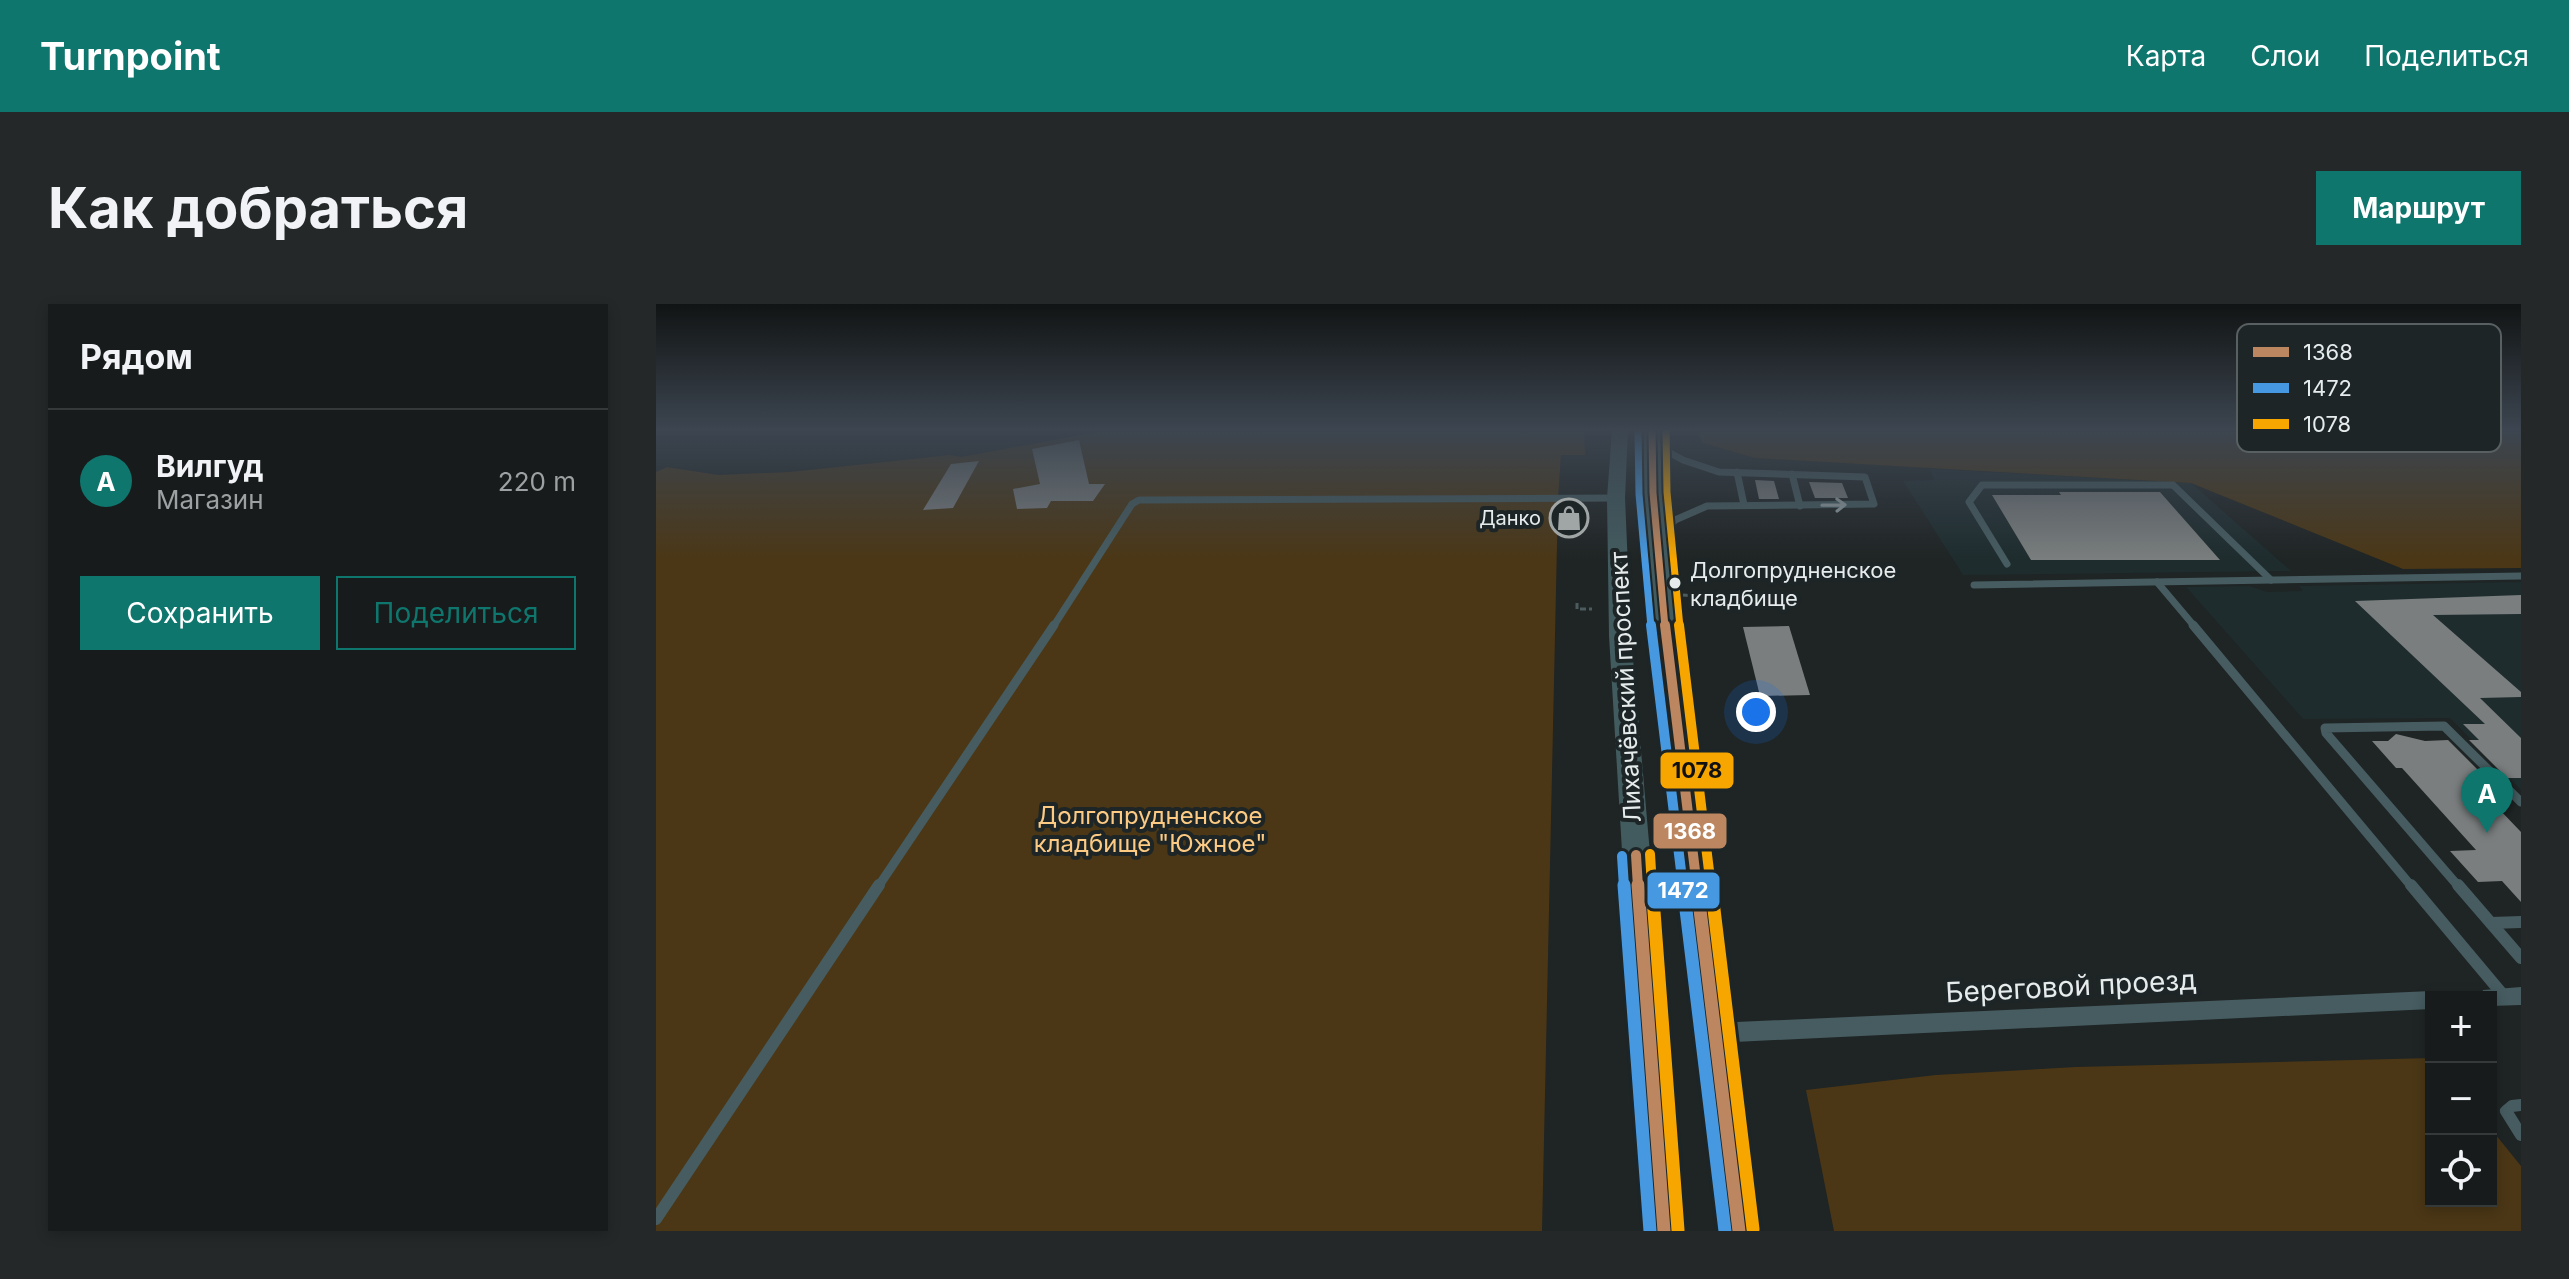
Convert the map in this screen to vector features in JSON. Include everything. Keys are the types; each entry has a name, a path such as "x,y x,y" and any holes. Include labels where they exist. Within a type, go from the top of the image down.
{"main road":[{"name":"Лихачёвский проспект","path":"1617,473 1621,652 1664,1231"},
{"name":"Лихачёвский проспект","path":"1654,473 1658,539 1739,1231"}],"street":[{"name":"Береговой проезд","path":"1714,1033 2425,1000"}],"lane":[{"path":"1737,473 1744,505"},
{"path":"1658,539 1666,526 1688,512 1707,506 1874,504 1865,477 1772,473"},
{"path":"1792,474 1800,506"},
{"path":"2007,564 1969,502 1982,485 2173,485 2271,580"},
{"path":"656,1219 771,1052 1132,504 1139,500 1616,498"},
{"path":"1974,585 2521,576"},
{"path":"2157,582 2505,996"},
{"path":"2521,802 2444,726 2325,728 2326,733 2521,958"},
{"path":"2491,923 2521,922"},
{"path":"2521,1105 2512,1106 2506,1111 2521,1135"}],"path":[{"path":"1682,595 1694,596 1694,602"},
{"path":"1577,603 1577,609 1592,609"}],"shaded area":[{"path":"1932,473 2009,473 2191,483 2291,571 1963,575 1903,481 1934,480"},
{"path":"2521,582 2521,790 2450,718 2303,719 2186,587 2249,586 2267,592 2303,591 2299,586"}],"green space":[{"name":"Долгопрудненское кладбище \"Южное\"","path":"656,473 1560,473 1542,1231 656,1231"},
{"path":"2021,473 2521,473 2521,568 2403,569 2191,483"},
{"path":"2425,1058 2425,1207 2497,1207 2497,1136 2521,1166 2521,1231 1834,1231 1806,1090 1936,1075 2076,1067"}],"building":[{"path":"945,473 972,473 953,508 923,510"},
{"path":"1038,473 1087,473 1089,484 1105,484 1093,501 1051,501 1047,508 1017,509 1013,489 1040,484"},
{"path":"1755,480 1774,481 1779,499 1759,499"},
{"path":"1809,482 1842,483 1848,498 1815,498"},
{"path":"2059,492 2160,492 2220,560 2031,560 1992,495 2061,495"},
{"path":"2521,595 2521,614 2433,615 2521,692 2521,697 2480,698 2521,738 2521,778 2507,778 2469,740 2479,740 2463,724 2485,724 2355,601"},
{"path":"1789,626 1810,695 1760,696 1743,627"},
{"path":"2396,734 2425,741 2448,740 2486,778 2478,778 2483,783 2474,783 2521,832 2521,902 2502,881 2478,882 2450,851 2476,850 2402,768 2396,768 2372,741 2388,741"}],"transit line":[{"name":"1472","path":"1639,473 1647,592 1725,1231"},
{"name":"1368","path":"1653,473 1661,590 1739,1231"},
{"name":"1078","path":"1667,473 1675,589 1753,1229"},
{"name":"1078","path":"1650,854 1678,1230"},
{"name":"1368","path":"1636,855 1664,1231"},
{"name":"1472","path":"1622,856 1650,1231"}],"place":[{"name":"Данко","path":"1569,518"},
{"name":"Долгопрудненское кладбище","path":"1675,583"},
{"name":"Вилгуд","path":"2487,833"}]}
